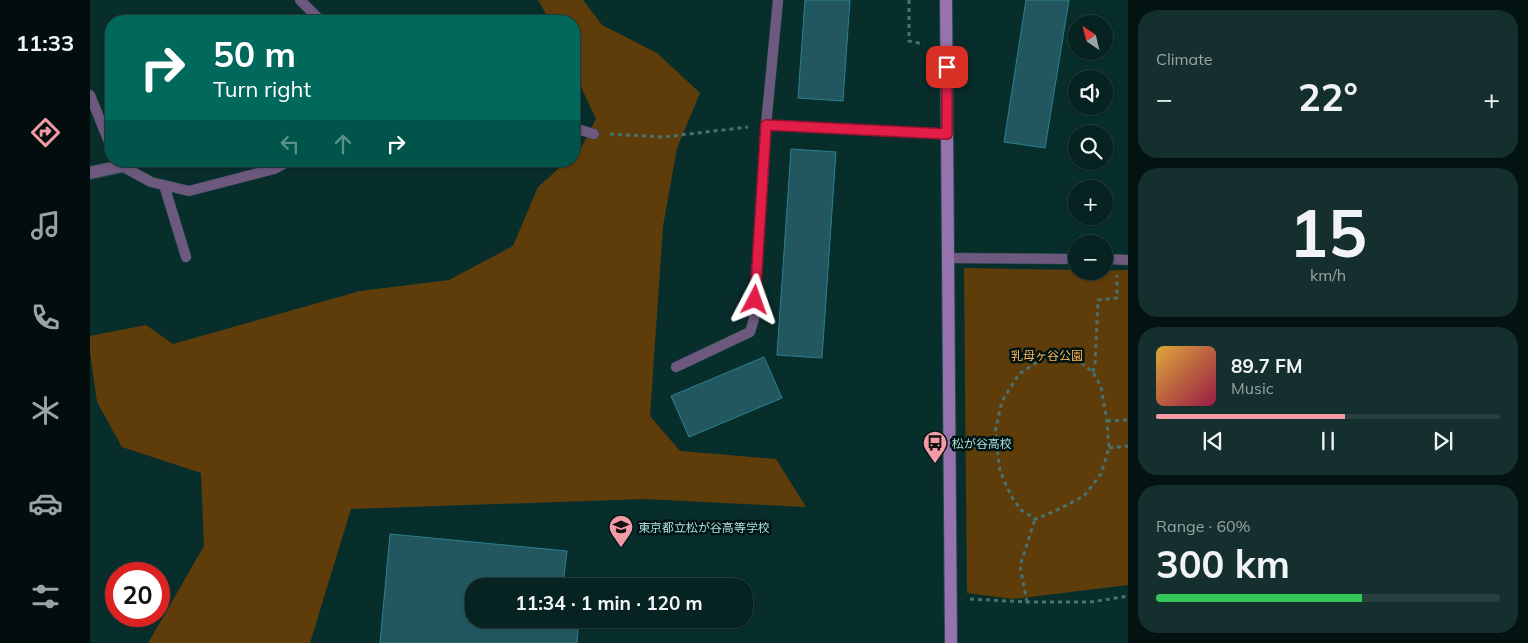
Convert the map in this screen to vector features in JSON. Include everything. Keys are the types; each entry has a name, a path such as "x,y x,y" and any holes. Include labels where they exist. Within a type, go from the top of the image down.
{"street":[{"path":"946,0 951,643"},
{"path":"90,173 111,167"}],"lane":[{"path":"300,0 315,15"},
{"path":"676,367 750,332 754,319 766,125 778,0"},
{"path":"90,95 105,133"},
{"path":"766,125 947,134"},
{"path":"580,130 594,134"},
{"path":"126,167 151,182 189,191 278,167"},
{"path":"164,185 186,256"},
{"path":"948,258 1068,259"},
{"path":"1116,260 1128,260"}],"path":[{"path":"909,0 909,41 924,44"},
{"path":"594,134 663,137 766,125"},
{"path":"1093,372 1098,300 1118,298 1116,260"},
{"path":"1075,358 1093,372 1101,387 1107,422 1109,448 1101,474 1084,496 1055,511 1035,518 1021,510 1011,496 1000,471 995,432 1002,401 1019,374 1042,359 1075,358"},
{"path":"1107,422 1128,420"},
{"path":"1109,448 1128,446"},
{"path":"1027,602 1020,566 1035,518"},
{"path":"966,599 1027,602 1090,602 1128,596"}],"green space":[{"path":"538,0 583,0 602,25 657,53 700,93 677,148 663,226 650,416 680,451 776,459 806,507 644,499 351,509 310,643 148,643 157,627 170,627 170,605 204,546 201,473 122,447 97,402 90,352 90,336 146,325 173,344 360,291 449,280 513,246 538,187 560,167 580,167 580,150 596,119 580,85 580,15 547,15"},
{"name":"乳母ヶ谷公園","path":"964,268 1068,270 1068,280 1113,280 1113,270 1128,270 1128,585 1013,599 967,593"}],"building":[{"path":"805,0 850,0 843,101 798,98"},
{"path":"1026,0 1069,0 1045,148 1004,142"},
{"path":"791,149 836,152 822,358 777,355"},
{"path":"764,357 782,398 689,437 671,396"},
{"path":"390,534 567,551 564,578 465,578 465,628 578,628 577,643 380,643"}],"place":[{"name":"松が谷高校","path":"935,464"},
{"name":"東京都立松が谷高等学校","path":"621,548"}],"route":[{"path":"755,300 766,125 947,134 947,67"}]}
